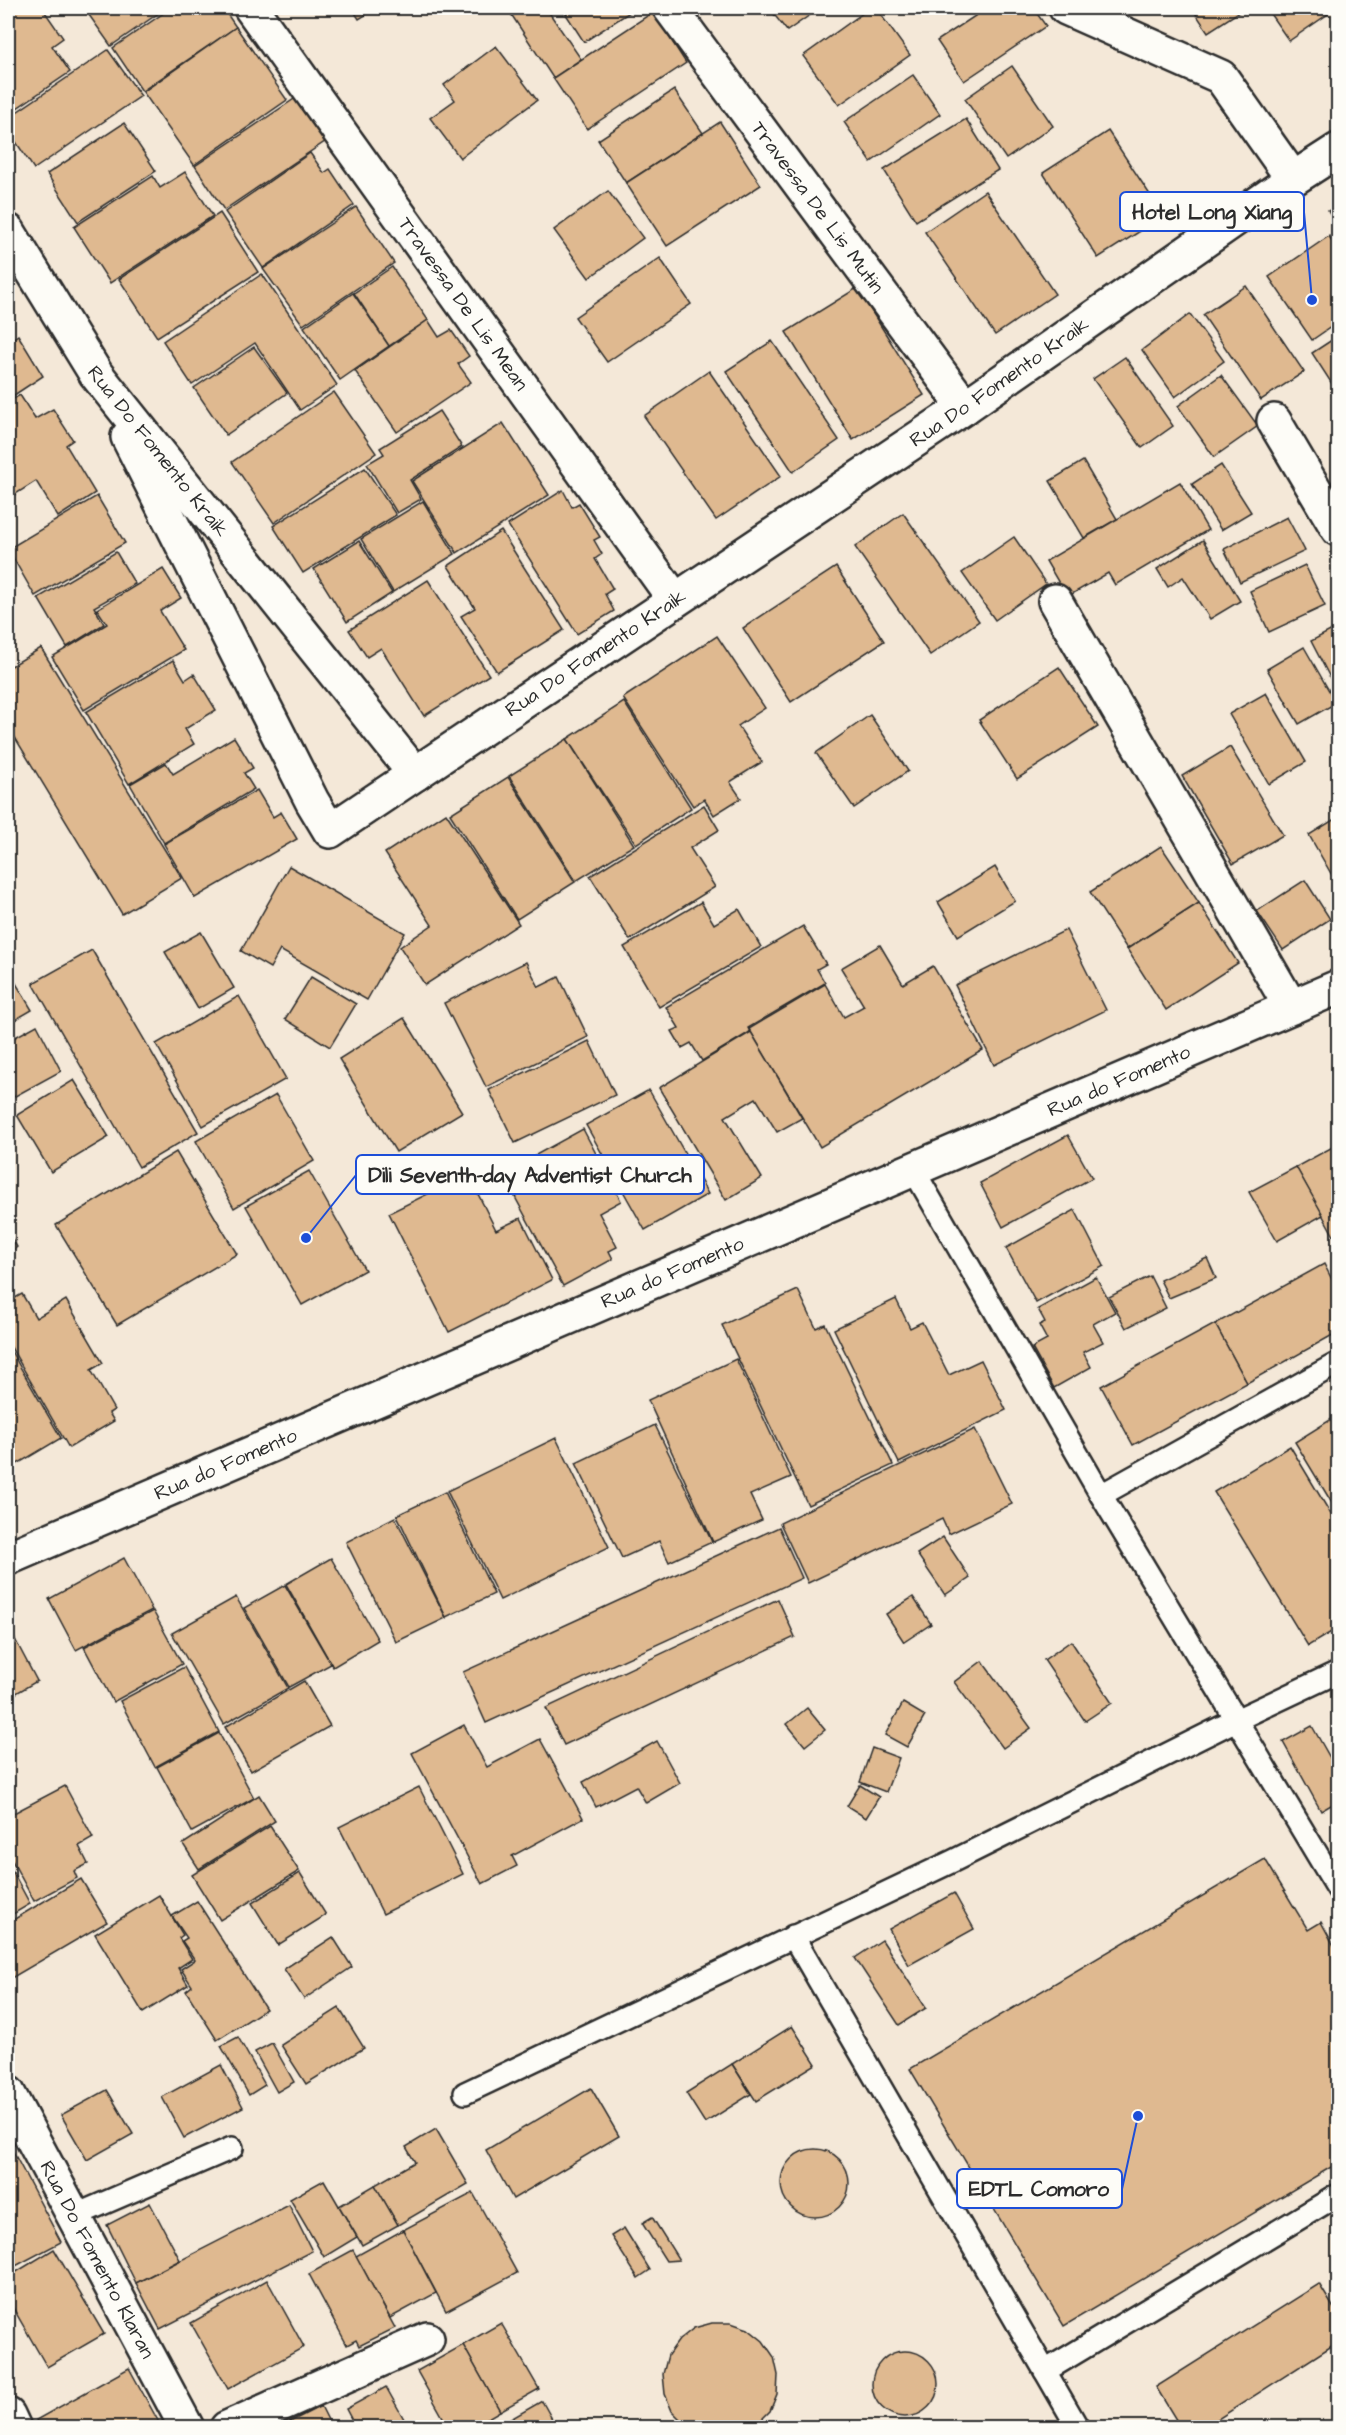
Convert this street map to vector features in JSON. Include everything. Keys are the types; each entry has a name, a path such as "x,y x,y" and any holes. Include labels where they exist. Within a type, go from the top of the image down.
{"street":[{"name":"Travessa De Lis Mean","path":"251,8 675,600"},
{"name":"Travessa De Lis Mutin","path":"670,8 965,407"},
{"path":"1066,8 1221,77 1293,179"},
{"name":"Rua Do Fomento Kraik","path":"8,231 96,374 415,774 965,407 1338,150"},
{"path":"96,374 312,801 330,831 415,774"},
{"path":"1274,420 1338,529"},
{"path":"1055,601 1291,1007"},
{"name":"Rua do Fomento","path":"8,1558 1338,987"},
{"name":"Rua Do Fomento Klaran","path":"8,2093 187,2427"},
{"path":"227,2427 428,2339"},
{"path":"8,2415 14,2427"}],"lane":[{"path":"913,1169 1101,1495 1338,1889"},
{"path":"1101,1495 1338,1363"},
{"path":"465,2093 953,1860 1338,1672"},
{"path":"793,1936 1078,2427"},
{"path":"74,2216 232,2148"},
{"path":"1045,2371 1338,2195"}],"building":[{"path":"8,8 51,8 45,12 63,38 52,46 70,72 8,114"},
{"path":"84,8 166,8 111,46"},
{"path":"171,8 223,8 236,27 142,91 113,48"},
{"path":"352,8 377,8 359,19"},
{"path":"507,8 546,8 581,59 553,78"},
{"path":"562,8 636,8 584,42"},
{"path":"769,8 820,8 787,31"},
{"path":"870,8 876,8 910,55 839,105 803,56"},
{"path":"987,8 1033,8 1046,26 964,81 937,41"},
{"path":"1192,8 1241,8 1242,10 1208,32"},
{"path":"1266,8 1324,8 1328,14 1289,41"},
{"path":"653,12 686,63 587,129 553,78"},
{"path":"236,27 287,100 194,165 143,92"},
{"path":"496,46 537,100 460,158 430,118 455,100 444,85"},
{"path":"108,50 141,96 34,169 8,130 8,118"},
{"path":"1012,66 1053,126 1006,159 965,99"},
{"path":"913,75 940,114 871,162 844,122"},
{"path":"674,90 703,133 626,183 598,140"},
{"path":"306,91 335,135 224,210 195,166"},
{"path":"966,119 998,170 916,221 884,170"},
{"path":"720,122 761,185 667,246 626,183"},
{"path":"124,123 156,171 78,222 47,174"},
{"path":"1108,131 1164,216 1098,258 1043,173"},
{"path":"310,153 324,173 330,169 354,205 263,268 225,212"},
{"path":"185,172 213,216 110,283 74,227 153,176 160,188"},
{"path":"608,191 643,238 589,278 554,230"},
{"path":"985,191 1055,294 995,335 925,232"},
{"path":"1338,205 1338,228 1328,211"},
{"path":"356,207 394,263 303,325 263,269"},
{"path":"220,213 258,272 157,337 119,279"},
{"path":"1329,236 1338,251 1338,322 1312,340 1269,277"},
{"path":"660,258 691,304 607,362 575,317"},
{"path":"392,267 428,320 389,346 354,293"},
{"path":"262,274 337,385 300,410 255,343 192,385 163,341"},
{"path":"1246,286 1304,372 1261,400 1203,315"},
{"path":"857,288 924,395 853,440 786,332"},
{"path":"353,293 389,346 340,380 304,327"},
{"path":"1190,314 1224,361 1175,397 1142,350"},
{"path":"428,320 439,337 451,330 469,356 458,364 471,382 397,432 355,371"},
{"path":"18,335 43,376 8,399 8,342"},
{"path":"1338,336 1338,384 1334,387 1312,353"},
{"path":"772,341 839,440 793,472 726,371"},
{"path":"254,347 287,393 226,435 194,388"},
{"path":"1125,357 1173,426 1142,448 1093,379"},
{"path":"709,371 781,476 716,520 644,416"},
{"path":"1221,375 1258,426 1214,457 1178,406"},
{"path":"334,392 376,453 274,523 232,462"},
{"path":"20,395 35,419 53,409 73,440 66,445 95,493 58,517 36,481 8,499 8,402"},
{"path":"439,411 462,447 410,480 421,499 397,513 367,464 384,454 380,448"},
{"path":"503,423 549,495 457,553 412,481"},
{"path":"1083,461 1117,519 1084,538 1050,481"},
{"path":"1221,465 1251,512 1221,530 1192,484"},
{"path":"365,468 396,515 303,573 273,526"},
{"path":"1180,482 1208,530 1115,585 1108,573 1067,597 1046,561"},
{"path":"563,490 572,507 579,503 600,537 594,540 602,554 595,559 613,589 605,594 614,611 577,634 508,525"},
{"path":"97,496 125,543 35,596 8,549"},
{"path":"423,501 455,554 393,592 361,539"},
{"path":"903,513 979,621 930,655 855,547"},
{"path":"1287,517 1305,551 1240,582 1224,549"},
{"path":"501,531 564,630 497,672 461,616 475,608 448,566"},
{"path":"1014,537 1046,584 995,620 962,573"},
{"path":"1203,540 1240,601 1210,619 1183,577 1168,587 1157,569"},
{"path":"359,541 392,593 347,622 314,569"},
{"path":"116,552 135,584 94,607 104,624 67,647 38,598"},
{"path":"1305,565 1325,606 1269,632 1250,591"},
{"path":"836,567 884,641 791,702 743,628"},
{"path":"163,569 181,598 160,611 184,650 84,710 52,657 107,624 97,609"},
{"path":"428,580 489,675 424,716 381,648 367,657 349,630"},
{"path":"1338,627 1338,693 1311,641"},
{"path":"717,636 765,708 738,726 762,762 730,782 741,798 714,815 704,799 693,806 623,698"},
{"path":"1304,647 1336,703 1299,724 1267,669"},
{"path":"41,648 182,878 122,914 8,726 8,668"},
{"path":"173,660 185,680 194,674 216,710 185,729 194,744 129,784 86,712"},
{"path":"1059,667 1098,727 1017,779 979,720"},
{"path":"1266,693 1306,762 1269,784 1229,714"},
{"path":"624,702 691,808 636,844 567,739"},
{"path":"870,715 908,771 854,808 816,753"},
{"path":"234,737 253,768 244,773 254,789 164,843 130,784 166,763 173,774"},
{"path":"567,739 634,845 576,881 509,776"},
{"path":"1230,747 1283,835 1233,864 1182,776"},
{"path":"508,777 575,882 517,919 450,814"},
{"path":"257,790 273,817 281,812 297,839 195,898 164,844"},
{"path":"704,805 719,830 690,848 715,887 630,940 590,876"},
{"path":"446,813 519,924 425,985 400,947 432,925 385,853"},
{"path":"1338,817 1338,874 1333,877 1309,835"},
{"path":"1161,846 1199,903 1127,949 1090,892"},
{"path":"289,866 405,933 367,1000 280,950 270,968 241,951"},
{"path":"995,867 1015,901 958,936 938,902"},
{"path":"1305,880 1330,919 1283,950 1257,911"},
{"path":"701,902 714,924 739,909 761,947 659,1007 624,947"},
{"path":"1199,903 1238,963 1166,1010 1127,949"},
{"path":"803,926 826,964 817,969 825,983 748,1028 750,1032 702,1061 691,1043 682,1048 672,1031 679,1028 666,1007"},
{"path":"1066,930 1106,1010 994,1065 955,985"},
{"path":"201,932 234,988 198,1009 165,952"},
{"path":"880,945 903,984 933,966 983,1050 820,1147 749,1029 825,984 844,1017 864,1006 841,968"},
{"path":"92,950 198,1132 139,1167 33,983"},
{"path":"526,962 539,987 559,977 588,1037 486,1087 444,1003"},
{"path":"8,970 32,1010 8,1024"},
{"path":"311,977 356,1004 330,1047 285,1019"},
{"path":"239,996 286,1079 203,1126 156,1044"},
{"path":"404,1018 462,1112 396,1152 339,1059"},
{"path":"37,1025 61,1071 8,1100 8,1041"},
{"path":"751,1032 802,1118 777,1132 756,1098 725,1117 762,1178 726,1200 659,1088"},
{"path":"589,1041 615,1095 515,1143 489,1090"},
{"path":"74,1080 109,1137 51,1172 17,1115"},
{"path":"649,1090 708,1194 645,1230 586,1125"},
{"path":"276,1095 314,1161 234,1208 196,1141"},
{"path":"583,1129 621,1201 599,1213 617,1247 609,1251 613,1259 563,1286 515,1197 536,1186 523,1162"},
{"path":"1068,1135 1092,1178 1003,1227 980,1183"},
{"path":"1338,1144 1338,1234 1334,1236 1296,1167"},
{"path":"176,1152 237,1254 117,1325 56,1225"},
{"path":"1296,1167 1323,1215 1277,1241 1249,1192"},
{"path":"309,1171 365,1270 302,1305 246,1206"},
{"path":"468,1174 496,1230 521,1218 552,1280 449,1332 389,1213"},
{"path":"1075,1210 1104,1266 1036,1303 1006,1248"},
{"path":"8,1232 17,1247 8,1254"},
{"path":"1207,1258 1216,1278 1169,1298 1160,1280"},
{"path":"1324,1264 1338,1291 1338,1332 1247,1383 1215,1324"},
{"path":"1150,1276 1166,1308 1126,1328 1109,1297"},
{"path":"1096,1277 1115,1312 1093,1324 1103,1342 1083,1352 1091,1367 1054,1388 1032,1348 1047,1340 1039,1325 1045,1322 1038,1309"},
{"path":"798,1290 816,1328 825,1324 893,1465 808,1505 722,1325"},
{"path":"22,1294 36,1318 66,1300 103,1363 91,1370 114,1410 109,1413 114,1421 69,1448 8,1342 8,1302"},
{"path":"896,1299 910,1328 922,1322 949,1375 981,1360 1006,1410 899,1463 834,1329"},
{"path":"1215,1324 1247,1383 1133,1445 1101,1386"},
{"path":"8,1346 61,1438 9,1469 8,1466"},
{"path":"736,1359 791,1477 750,1495 762,1520 713,1542 648,1400"},
{"path":"1338,1415 1338,1513 1295,1442"},
{"path":"655,1425 712,1542 669,1562 659,1541 622,1558 576,1463"},
{"path":"975,1429 1012,1504 949,1534 942,1519 808,1583 780,1523"},
{"path":"556,1438 609,1547 500,1600 447,1491"},
{"path":"1290,1446 1338,1526 1338,1628 1308,1646 1214,1492"},
{"path":"445,1492 494,1594 446,1617 397,1515"},
{"path":"395,1517 446,1618 396,1642 346,1542"},
{"path":"779,1527 802,1578 486,1723 463,1672"},
{"path":"943,1537 970,1578 945,1595 917,1554"},
{"path":"124,1558 152,1610 76,1650 49,1599"},
{"path":"331,1558 378,1640 333,1667 286,1584"},
{"path":"285,1585 331,1664 289,1687 244,1608"},
{"path":"236,1597 288,1688 224,1724 172,1633"},
{"path":"913,1597 931,1624 904,1642 886,1614"},
{"path":"778,1599 795,1637 564,1745 546,1708"},
{"path":"153,1611 182,1664 113,1702 84,1647"},
{"path":"8,1626 37,1681 8,1698"},
{"path":"1071,1641 1112,1703 1085,1721 1044,1660"},
{"path":"982,1661 1031,1728 1003,1748 954,1682"},
{"path":"184,1667 219,1732 155,1767 120,1701"},
{"path":"304,1681 330,1726 251,1771 225,1727"},
{"path":"903,1703 925,1716 907,1747 885,1735"},
{"path":"807,1708 825,1730 805,1746 787,1724"},
{"path":"464,1725 487,1767 540,1739 583,1818 512,1856 517,1866 482,1884 412,1753"},
{"path":"1312,1726 1338,1772 1338,1801 1321,1811 1283,1742"},
{"path":"219,1733 254,1798 192,1832 157,1767"},
{"path":"657,1741 680,1783 646,1803 636,1786 596,1807 583,1782"},
{"path":"872,1748 899,1758 886,1792 860,1782"},
{"path":"860,1785 879,1797 866,1818 847,1806"},
{"path":"65,1786 93,1838 79,1846 88,1864 74,1871 77,1878 34,1901 8,1853 8,1816"},
{"path":"419,1787 463,1874 383,1914 339,1827"},
{"path":"259,1795 275,1821 199,1869 183,1844"},
{"path":"270,1826 299,1871 220,1920 192,1875"},
{"path":"1265,1859 1308,1930 1321,1922 1338,1953 1338,2163 1064,2326 910,2069"},
{"path":"8,1863 30,1904 8,1917"},
{"path":"300,1873 326,1915 278,1945 252,1903"},
{"path":"81,1879 107,1922 8,1980 8,1923"},
{"path":"954,1893 974,1929 909,1965 889,1929"},
{"path":"159,1895 183,1935 179,1938 192,1959 178,1968 188,1985 143,2013 95,1934"},
{"path":"197,1901 266,2009 217,2040 186,1991 192,1986 181,1969 195,1960 182,1941 187,1938 172,1916"},
{"path":"333,1937 352,1967 304,1999 284,1969"},
{"path":"882,1940 926,2008 899,2025 855,1958"},
{"path":"339,2008 364,2048 306,2084 281,2045"},
{"path":"792,2026 816,2064 756,2101 732,2064"},
{"path":"238,2037 265,2085 249,2095 221,2046"},
{"path":"272,2043 294,2082 277,2092 255,2052"},
{"path":"732,2064 751,2094 705,2123 686,2093"},
{"path":"221,2065 243,2107 184,2138 162,2097"},
{"path":"591,2088 619,2136 513,2199 486,2150"},
{"path":"107,2090 133,2134 87,2160 61,2115"},
{"path":"436,2129 468,2184 398,2225 375,2185 415,2162 406,2147"},
{"path":"8,2142 61,2242 8,2270"},
{"path":"815,2149 828,2152 839,2159 846,2170 849,2183 846,2196 839,2207 828,2214 815,2217 802,2214 791,2207 784,2196 781,2183 784,2170 791,2159 802,2152"},
{"path":"324,2180 357,2237 324,2257 290,2199"},
{"path":"375,2185 398,2225 362,2245 339,2206"},
{"path":"473,2193 517,2273 446,2311 403,2230"},
{"path":"150,2203 180,2260 136,2283 107,2225"},
{"path":"289,2205 312,2251 160,2329 136,2283"},
{"path":"652,2217 679,2260 666,2261 642,2223"},
{"path":"624,2228 650,2270 638,2278 611,2236"},
{"path":"403,2230 436,2293 390,2318 356,2256"},
{"path":"54,2249 104,2334 47,2367 8,2299 8,2277"},
{"path":"353,2250 395,2328 359,2346 356,2340 347,2345 309,2274"},
{"path":"267,2280 304,2347 228,2389 191,2323"},
{"path":"1319,2284 1338,2315 1338,2342 1204,2428 1181,2428 1156,2387"},
{"path":"501,2323 539,2389 500,2411 463,2345"},
{"path":"712,2323 731,2323 748,2329 763,2341 774,2357 778,2375 777,2394 770,2411 753,2428 689,2428 672,2411 665,2394 663,2374 668,2355 679,2340 694,2328"},
{"path":"463,2345 500,2411 471,2428 449,2428 417,2371"},
{"path":"905,2351 918,2354 928,2361 935,2371 938,2384 935,2397 928,2407 918,2414 905,2417 892,2414 882,2407 875,2397 872,2384 875,2371 882,2361 892,2354"},
{"path":"129,2368 162,2428 40,2428 36,2420"},
{"path":"386,2387 409,2428 356,2428 346,2409"},
{"path":"542,2401 557,2428 495,2428"},
{"path":"321,2406 332,2428 278,2428"}],"place":[{"name":"Hotel Long Xiang","path":"1312,300"},
{"name":"Dili Seventh-day Adventist Church","path":"306,1238"},
{"name":"EDTL Comoro","path":"1138,2116"}]}
